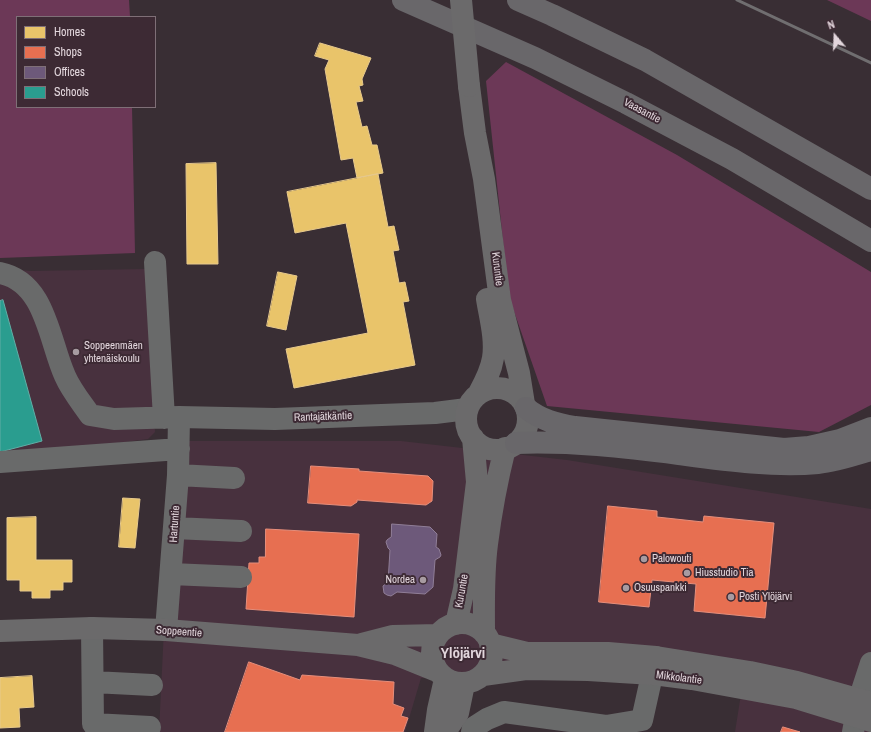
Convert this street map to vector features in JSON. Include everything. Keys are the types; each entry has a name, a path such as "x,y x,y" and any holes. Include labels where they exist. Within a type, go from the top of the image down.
{"highway":[{"name":"Vaasantie","path":"404,0 535,58 626,103 732,159 871,241"},
{"path":"518,0 645,60 871,189"},
{"path":"525,406 536,416 547,421 575,427 784,449 809,447 840,440 870,436"},
{"path":"510,446 544,442 623,447 719,459 798,464 833,461 870,436"}],"main road":[{"name":"Kuruntie","path":"461,0 474,133 473,180 493,338 493,358 491,368 473,401"},
{"name":"Kuruntie","path":"474,133 484,179 500,300 519,373 525,406"},
{"path":"501,388 516,395 525,406 527,418 526,427 522,436 510,446 496,449 487,448 473,438 467,427 466,422 473,401 490,389 501,388"},
{"name":"Kuruntie","path":"447,629 464,589 477,482 473,438"},
{"name":"Kuruntie","path":"487,638 484,591 487,546 496,485 510,446"},
{"path":"435,732 438,710 457,677 489,666 491,661 492,655 487,638 471,625 464,623 447,629 433,643 431,652 433,662 457,677"},
{"name":"Soppeentie","path":"0,631 92,628 166,630 358,645 395,654 457,677"},
{"name":"Soppeentie","path":"358,645 394,636 447,629"},
{"name":"Mikkolantie","path":"487,638 526,653 608,653 692,679 796,698 862,714"},
{"name":"Mikkolantie","path":"457,677 526,669 588,670 654,666"},
{"path":"445,732 458,713 457,677"}],"street":[{"name":"Hartuntie","path":"155,262 172,418 179,449 166,630"},
{"name":"Rantajätkäntie","path":"0,273 26,285 38,301 65,376 78,398 90,414 114,419 275,419 435,413 473,401"},
{"path":"0,462 179,449"},
{"path":"178,476 234,478"},
{"path":"174,528 241,531"},
{"path":"171,574 241,577"},
{"path":"92,628 93,724 150,727"},
{"path":"862,714 871,663"},
{"path":"472,732 474,728 487,719 504,712 606,726 648,726 654,666"},
{"path":"93,682 152,685"}],"shaded area":[{"path":"0,0 129,0 130,16 16,16 16,108 132,108 135,253 0,258"},
{"path":"827,0 871,0 871,21"},
{"path":"506,62 677,155 871,272 871,405 819,432 547,406 509,297 486,81"},
{"name":"Soppeenmäen yhtenäiskoulu","path":"0,268 30,271 147,269 155,432 148,439 35,454 0,456"},
{"path":"173,441 401,441 567,460 871,509 871,732 735,732 741,694 544,674 490,680 421,678 405,732 159,732"}],"building: Homes":[{"path":"320,43 371,58 362,79 363,85 359,86 363,101 356,102 362,127 367,126 372,145 377,145 383,173 357,178 353,158 341,160 325,69 329,60 315,56"},
{"path":"216,163 218,264 187,264 186,164"},
{"path":"378,174 388,227 394,226 399,250 393,251 399,283 405,282 409,301 403,302 415,365 294,388 286,349 368,333 346,223 295,233 287,192"},
{"path":"278,272 297,276 286,330 267,326"},
{"path":"123,498 140,499 135,548 119,547"},
{"path":"36,517 36,560 72,560 72,582 63,582 63,590 50,590 50,598 32,598 32,591 20,591 20,580 7,580 7,518"},
{"path":"32,676 34,707 19,708 20,727 0,728 0,678"}],"building: Shops":[{"path":"311,466 428,476 433,481 432,501 426,505 357,500 357,502 351,506 308,503"},
{"path":"608,506 657,511 657,517 703,522 704,516 774,523 765,618 694,611 696,584 652,580 649,607 599,602"},
{"path":"266,529 359,534 354,617 246,609 249,563 259,563 259,557 265,557"},
{"path":"249,662 300,680 302,675 394,682 393,704 404,708 401,716 408,718 403,732 225,732"},
{"path":"783,727 800,732 781,732"}],"building: Offices":[{"path":"392,524 430,527 437,534 436,547 439,549 441,555 435,560 433,587 425,594 397,592 391,596 384,593 383,586 388,582 390,550 386,542 391,537"}],"building: Schools":[{"path":"3,300 42,441 0,452 0,301"}],"railway":[{"path":"737,0 871,63"}],"place":[{"name":"Soppeenmäen yhtenäiskoulu","path":"76,352"},
{"name":"Palowouti","path":"644,559"},
{"name":"Hiusstudio Tia","path":"687,573"},
{"name":"Nordea","path":"423,580"},
{"name":"Osuuspankki","path":"626,588"},
{"name":"Posti Ylöjärvi","path":"731,597"}],"district":[{"name":"Ylöjärvi","path":"463,654"}]}
